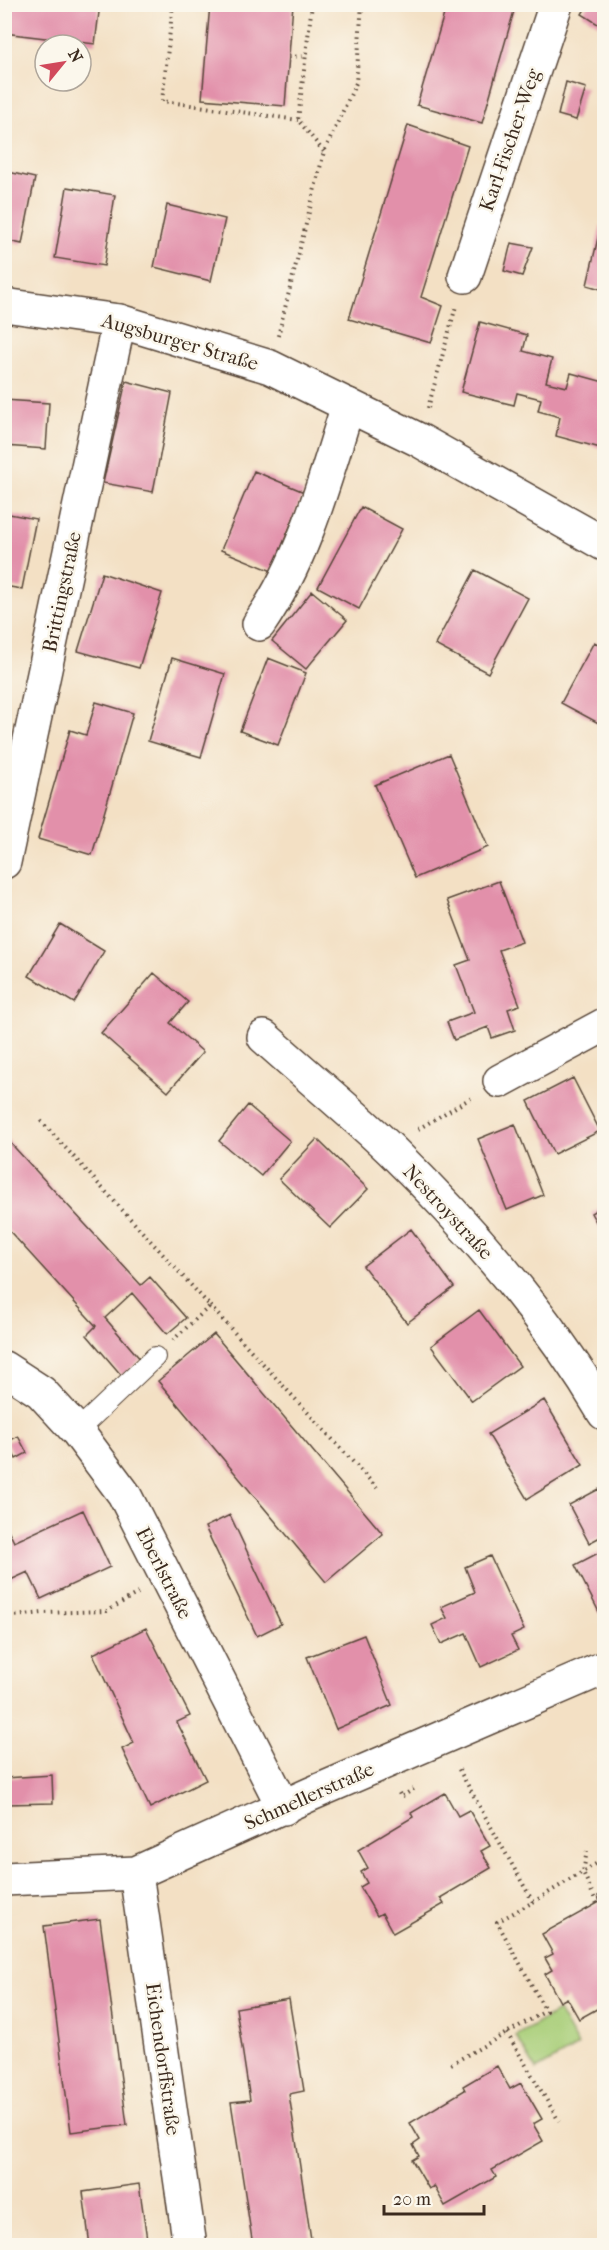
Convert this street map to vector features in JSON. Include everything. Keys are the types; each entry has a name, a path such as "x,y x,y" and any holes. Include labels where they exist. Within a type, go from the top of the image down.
{"street":[{"name":"Karl-Fischer-Weg","path":"465,276 556,4"},
{"name":"Augsburger Straße","path":"4,305 119,321 270,367 419,440 604,544"},
{"name":"Brittingstraße","path":"4,862 119,321"},
{"path":"259,624 275,601 316,508 348,405"},
{"path":"500,1081 604,1025"},
{"name":"Nestroystraße","path":"264,1037 388,1147 458,1220 514,1285 550,1332 604,1413"},
{"name":"Eberlstraße","path":"4,1368 41,1392 77,1431 124,1494 284,1808"},
{"name":"Schmellerstraße","path":"4,1879 136,1874 382,1763 602,1674"},
{"name":"Eichendorffstraße","path":"136,1874 190,2246"}],"lane":[{"path":"77,1431 155,1357"}],"path":[{"path":"173,4 162,101 298,120 324,152"},
{"path":"298,120 312,4"},
{"path":"270,367 324,152 356,83 362,4"},
{"path":"289,57 307,56"},
{"path":"419,440 465,276"},
{"path":"388,1147 500,1081"},
{"path":"41,1121 377,1488"},
{"path":"155,1357 210,1306"},
{"path":"4,1617 107,1611 167,1576"},
{"path":"382,1763 401,1797 419,1786"},
{"path":"447,1771 456,1766 532,1902"},
{"path":"587,1851 583,1872 597,1904"},
{"path":"451,2064 546,2011 497,1922 604,1859"},
{"path":"507,2033 560,2121"}],"green space":[{"path":"558,2011 578,2046 536,2070 516,2036"}],"building":[{"path":"4,4 100,4 95,44 93,44 93,33 33,33 33,37 4,33"},
{"path":"210,4 293,4 285,106 202,99"},
{"path":"447,4 516,4 482,123 417,105"},
{"path":"588,4 604,4 604,28 582,14"},
{"path":"566,82 586,88 576,120 558,115"},
{"path":"408,125 468,146 421,297 443,306 431,343 349,319"},
{"path":"4,171 35,178 22,244 4,240"},
{"path":"67,187 115,195 104,266 55,258"},
{"path":"167,205 225,219 211,281 154,267"},
{"path":"601,225 604,225 604,290 587,285"},
{"path":"511,243 533,247 522,276 504,271"},
{"path":"480,322 527,335 523,351 552,359 546,382 567,387 571,373 604,382 604,449 556,436 560,417 538,411 541,399 517,393 514,405 461,392"},
{"path":"126,381 172,393 153,492 103,483"},
{"path":"4,400 49,403 46,449 4,446"},
{"path":"254,471 304,492 272,571 221,550"},
{"path":"361,507 402,529 359,609 318,587"},
{"path":"4,513 36,519 22,589 4,586"},
{"path":"475,570 528,598 488,673 435,645"},
{"path":"102,573 162,593 139,668 78,651"},
{"path":"312,591 347,620 306,669 272,641"},
{"path":"594,642 604,647 604,726 561,703"},
{"path":"172,658 225,674 201,757 148,741"},
{"path":"268,658 306,673 278,745 240,731"},
{"path":"96,702 133,713 92,855 38,839 70,730 86,735"},
{"path":"449,754 488,847 415,878 375,785"},
{"path":"499,881 522,942 499,950 520,1005 508,1009 515,1030 492,1038 488,1027 454,1040 447,1022 474,1012 456,965 470,960 447,900"},
{"path":"60,924 104,951 74,1003 29,976"},
{"path":"154,973 188,1002 170,1023 203,1052 168,1092 101,1033"},
{"path":"573,1078 600,1131 554,1154 528,1101"},
{"path":"248,1105 290,1141 261,1176 219,1141"},
{"path":"515,1124 543,1195 507,1210 478,1139"},
{"path":"4,1136 141,1285 150,1277 186,1318 167,1334 132,1293 105,1318 141,1360 122,1376 87,1335 96,1326 4,1225"},
{"path":"317,1139 368,1189 330,1228 279,1179"},
{"path":"604,1205 604,1236 591,1213"},
{"path":"411,1229 454,1287 407,1323 363,1266"},
{"path":"479,1310 520,1366 472,1401 431,1346"},
{"path":"214,1334 383,1534 326,1582 158,1381"},
{"path":"544,1400 583,1465 527,1499 488,1434"},
{"path":"18,1436 27,1453 16,1459 7,1442"},
{"path":"599,1489 604,1500 604,1535 589,1543 569,1505"},
{"path":"83,1510 110,1567 41,1599 28,1572 4,1583 4,1521 14,1542"},
{"path":"230,1515 281,1624 257,1636 205,1527"},
{"path":"604,1550 604,1614 601,1616 575,1565"},
{"path":"490,1556 524,1630 511,1636 518,1650 481,1667 466,1633 441,1644 432,1625 447,1618 441,1607 475,1592 465,1567"},
{"path":"146,1628 190,1716 177,1722 206,1780 150,1808 122,1749 134,1743 93,1654"},
{"path":"364,1635 392,1705 336,1729 307,1657"},
{"path":"52,1775 53,1803 6,1804 5,1778"},
{"path":"445,1793 458,1816 469,1810 490,1846 481,1851 491,1868 440,1898 444,1904 393,1933 382,1913 377,1916 360,1887 367,1883 361,1872 368,1868 358,1850 413,1817 411,1813"},
{"path":"604,1893 604,2005 579,2019 567,1998 560,2002 545,1974 552,1970 545,1958 553,1954 542,1934 600,1902 598,1896"},
{"path":"100,1919 127,2125 71,2132 44,1926"},
{"path":"289,1999 304,2091 289,2094 312,2246 253,2246 231,2102 250,2100 236,2008"},
{"path":"497,2066 510,2089 521,2083 542,2119 533,2124 543,2141 492,2170 496,2177 445,2206 434,2186 429,2189 412,2160 419,2156 413,2145 420,2140 410,2123 465,2090 463,2086"},
{"path":"139,2184 148,2246 90,2246 83,2192"}]}
